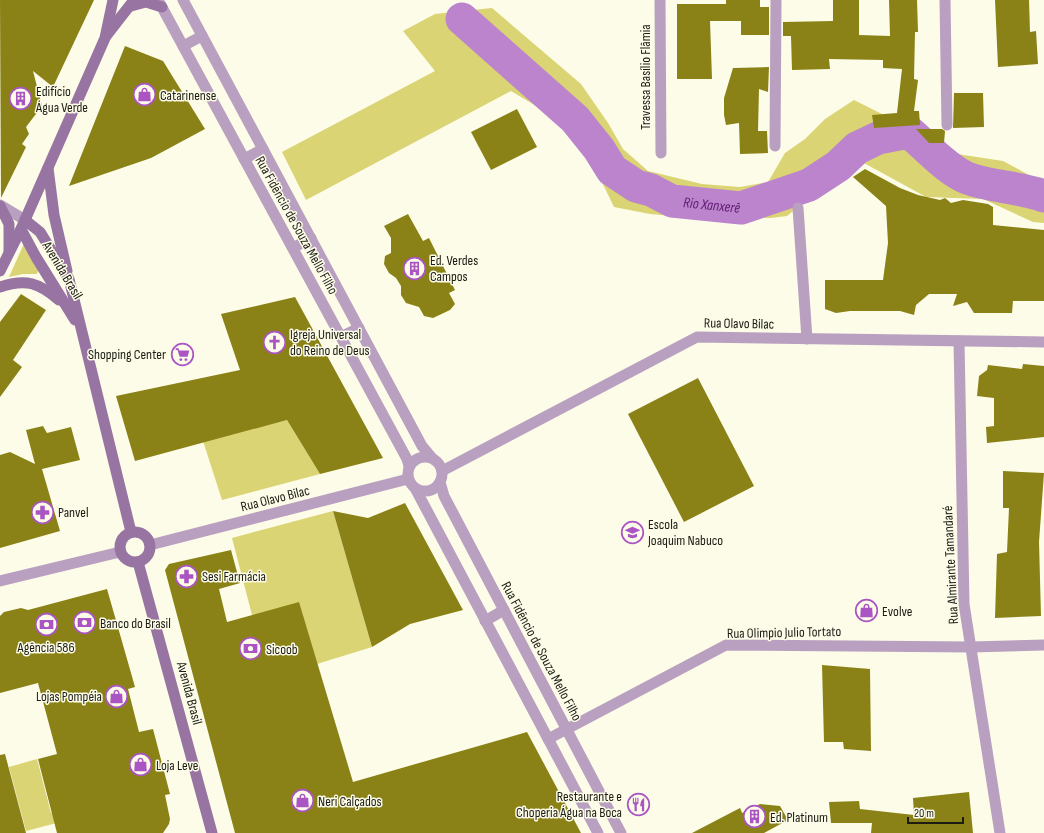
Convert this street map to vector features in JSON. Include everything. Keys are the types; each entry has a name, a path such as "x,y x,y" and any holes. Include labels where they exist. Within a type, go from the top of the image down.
{"main road":[{"path":"0,270 9,256 105,38 113,0"},
{"path":"105,38 132,3 146,2 160,4"},
{"path":"48,166 54,215 69,279"},
{"path":"0,206 9,224 9,256"},
{"name":"Avenida Brasil","path":"23,224 40,232 69,279 131,532"},
{"name":"Avenida Brasil","path":"23,224 36,257 80,327"},
{"path":"0,287 12,283 32,283 47,290 66,306"},
{"path":"131,532 143,534 150,545 147,555 138,562 127,560 120,552 122,540 125,535 131,532"},
{"name":"Avenida Brasil","path":"138,562 212,833"}],"street":[{"name":"Rua Fidêncio de Souza Mello Filho","path":"183,0 422,446 432,458"},
{"name":"Travessa Basílio Flâmia","path":"660,0 660,153"},
{"path":"775,146 776,0"},
{"path":"945,0 947,124"},
{"name":"Rua Fidêncio de Souza Mello Filho","path":"160,4 407,459 409,466"},
{"path":"183,46 202,36"},
{"path":"244,159 263,149"},
{"path":"0,206 23,224"},
{"path":"798,208 807,339"},
{"path":"293,248 311,238"},
{"path":"341,337 359,328"},
{"name":"Rua Olavo Bilac","path":"441,476 697,337 1044,342"},
{"name":"Rua Almirante Tamandaré","path":"959,341 964,604 1000,833"},
{"path":"415,488 426,491 436,486 441,476 440,466 432,458 420,457 415,459 409,466 407,474 408,479 415,488 598,833"},
{"name":"Rua Fidêncio de Souza Mello Filho","path":"441,476 444,496 621,833"},
{"name":"Rua Olavo Bilac","path":"150,545 408,479"},
{"path":"0,581 120,552"},
{"path":"485,621 504,610"},
{"name":"Rua Olimpio Julio Tortato","path":"548,739 726,645 971,647 1044,645"}],"shaded area":[{"path":"492,8 581,84 608,123 623,149 648,171 702,184 740,187 768,182 785,153 805,139 825,119 854,100 882,114 905,146 1003,161 1044,183 1044,223 1033,222 983,199 926,197 864,163 811,196 787,216 771,218 698,218 650,214 614,207 598,174 568,125 511,91 306,200 282,152 435,71 403,31 435,14"},
{"path":"27,237 41,263 37,274 23,274 9,277"},
{"path":"287,420 320,474 222,500 203,441"},
{"path":"333,511 372,647 317,664 252,615 232,538"},
{"path":"37,759 51,813 69,808 72,819 26,831 9,767"}],"building":[{"path":"0,0 94,0 53,87 33,71 42,106 26,127 29,134 22,144 26,147 1,198"},
{"path":"726,0 760,0 760,7 769,7 769,35 741,35 741,21 710,21 712,79 677,79 677,4 726,4"},
{"path":"833,0 859,0 859,35 890,36 889,0 917,0 918,32 915,32 914,79 918,80 914,111 919,111 920,125 874,128 872,115 897,113 902,69 883,68 883,60 829,59 830,69 792,70 791,36 783,36 783,22 833,21"},
{"path":"995,0 1029,0 1030,32 1036,31 1038,64 998,67"},
{"name":"Catarinense","path":"125,46 163,61 205,129 151,158 69,186"},
{"path":"769,67 768,92 759,89 758,131 767,131 768,153 740,154 739,123 726,125 724,115 724,98 733,68"},
{"path":"954,93 983,93 984,127 953,128"},
{"path":"517,109 537,147 491,170 471,132"},
{"path":"916,129 942,129 945,131 944,143 929,143"},
{"path":"865,169 900,188 918,195 940,200 945,198 951,203 963,200 988,204 993,207 993,225 1044,230 1044,301 1013,301 1012,313 974,313 967,302 953,306 957,294 929,294 916,305 914,315 900,311 850,311 836,313 825,309 825,280 883,280 888,243 886,206 853,177"},
{"name":"Ed. Verdes Campos","path":"408,214 423,241 429,238 455,290 449,293 455,304 450,310 433,318 424,316 419,307 406,303 401,295 401,286 396,278 389,273 384,264 385,256 391,253 391,238 384,226"},
{"path":"21,294 46,310 13,360 22,367 0,397 0,322"},
{"path":"295,297 383,458 320,474 287,420 135,461 116,396 240,370 221,314"},
{"path":"1023,364 1044,366 1044,437 987,443 986,427 994,426 994,398 977,396 979,376 987,370 988,365 1022,369"},
{"path":"698,378 754,486 684,522 628,414"},
{"path":"43,426 47,433 71,427 80,460 42,469 60,531 0,548 0,455 10,452 35,464 26,430"},
{"path":"1003,471 1044,473 1039,542 1041,616 995,618 997,554 1007,552 1009,508 1003,508"},
{"path":"405,503 463,610 410,624 372,647 333,511 368,518"},
{"path":"231,550 240,583 219,589 227,622 299,602 353,782 527,732 581,833 235,833 165,570 169,564"},
{"path":"107,589 135,687 128,689 139,732 153,729 170,794 165,795 170,819 169,824 163,833 57,833 38,759 57,754 38,683 0,693 0,616 4,612 21,608 28,610"},
{"path":"822,665 870,669 871,751 844,749 843,742 824,742"},
{"path":"5,754 26,833 0,833 0,755"},
{"path":"969,792 973,833 871,833 872,823 831,823 829,802 859,801 860,809 914,815 913,798"},
{"name":"Ed. Platinum","path":"760,804 780,806 788,820 764,833 692,833 740,808 742,813"}],"waterway":[{"name":"Rio Xanxerê","path":"462,19 575,119 599,149 612,170 636,186 651,190 672,201 741,208 809,185 838,166 857,148 878,138 909,132 944,164 967,178 1044,196"}],"place":[{"name":"Catarinense","path":"145,95"},
{"name":"Edifício Água Verde","path":"21,99"},
{"name":"Ed. Verdes Campos","path":"415,268"},
{"name":"Igreja Universal do Reino de Deus","path":"275,342"},
{"name":"Shopping Center","path":"182,354"},
{"name":"Panvel","path":"42,512"},
{"name":"Escola Joaquim Nabuco","path":"633,532"},
{"name":"Sesi Farmácia","path":"187,576"},
{"name":"Evolve","path":"867,611"},
{"name":"Banco do Brasil","path":"85,623"},
{"name":"Agência 586","path":"46,625"},
{"name":"Sicoob","path":"250,649"},
{"name":"Lojas Pompéia","path":"117,696"},
{"name":"Loja Leve","path":"140,765"},
{"name":"Neri Calçados","path":"303,801"},
{"name":"Restaurante e Choperia Água na Boca","path":"638,804"},
{"name":"Ed. Platinum","path":"755,817"}]}
